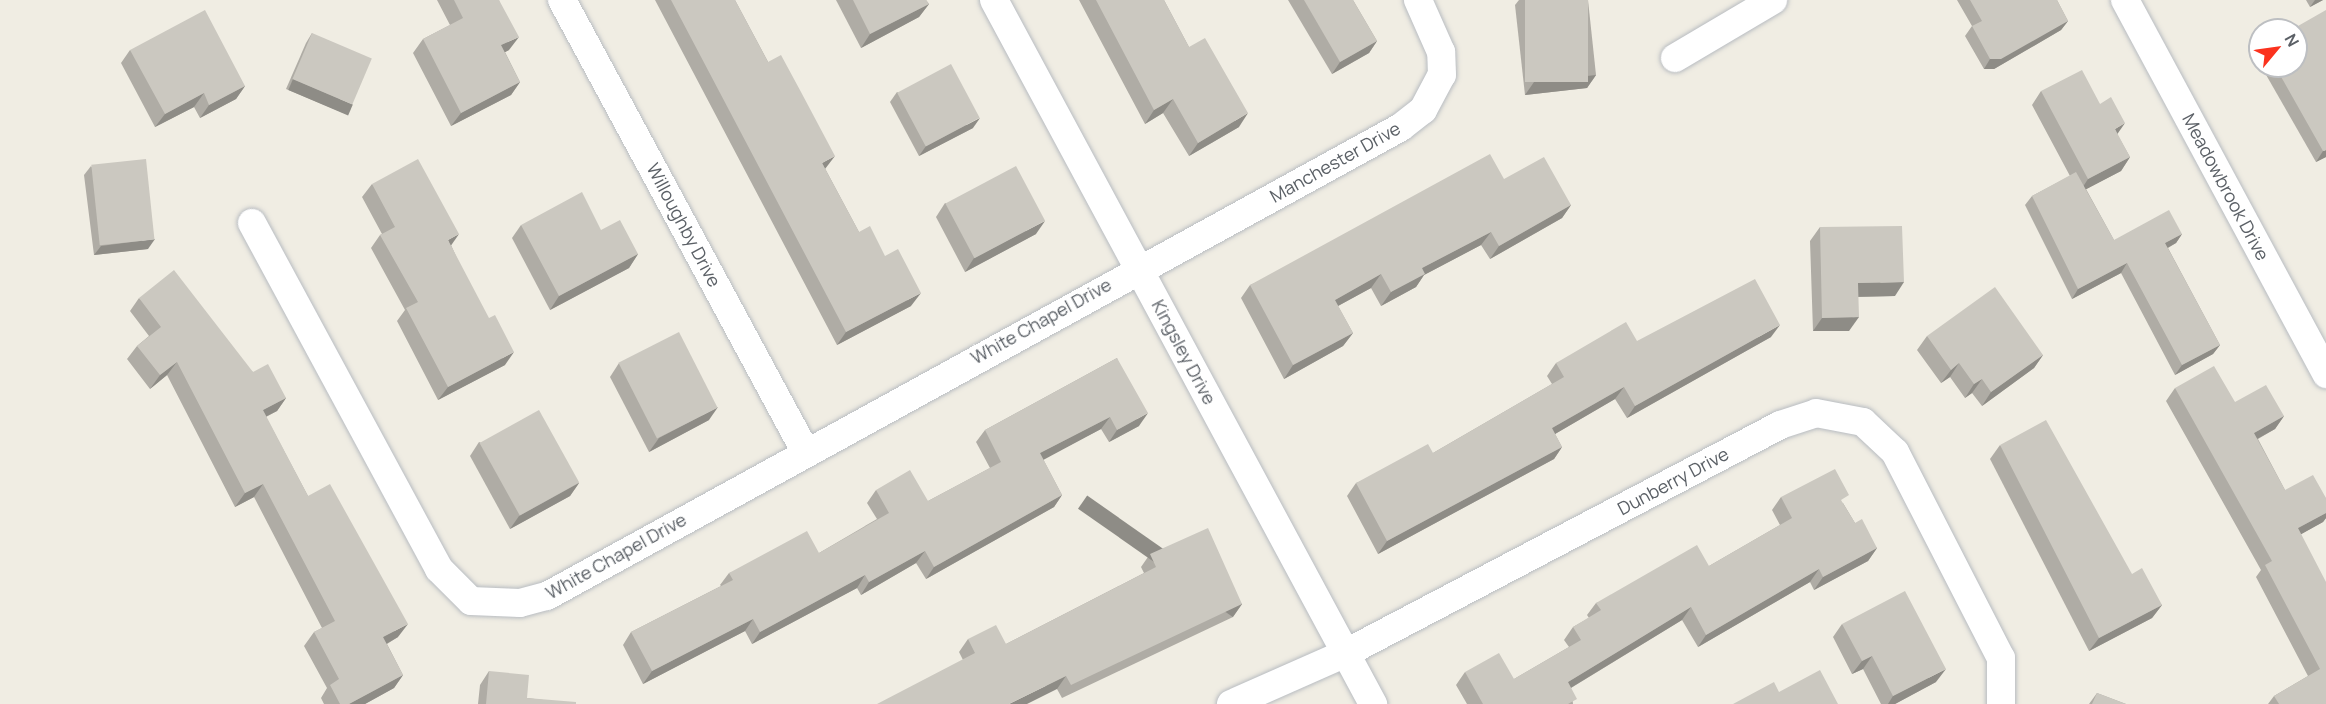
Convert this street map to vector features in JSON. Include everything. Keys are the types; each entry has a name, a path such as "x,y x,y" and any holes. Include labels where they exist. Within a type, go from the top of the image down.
{"street":[{"name":"Willoughby Drive","path":"562,0 805,451"},
{"name":"Kingsley Drive","path":"994,0 1373,704"},
{"name":"Manchester Drive","path":"1138,268 1423,110 1436,94 1441,52 1418,0"},
{"path":"1675,58 1773,0"},
{"name":"Meadowbrook Drive","path":"2125,0 2326,374"},
{"name":"White Chapel Drive","path":"252,223 439,568 471,602 498,606 547,596 1138,268"},
{"name":"Dunberry Drive","path":"1346,653 1799,415 1840,413 1881,434 1950,556 2001,658 2001,704"},
{"path":"1230,704 1346,653"}],"building":[{"path":"454,0 499,0 519,37 501,45 520,82 461,113 423,39 463,18"},
{"path":"671,0 735,0 768,62 781,55 801,92 835,156 822,163 859,232 870,226 885,256 898,249 921,293 846,332"},
{"path":"853,0 926,0 929,4 870,34"},
{"path":"1096,0 1164,0 1189,47 1205,38 1248,113 1198,143 1173,99 1154,110"},
{"path":"1304,0 1353,0 1377,41 1340,62"},
{"path":"1525,0 1588,0 1588,82 1525,82"},
{"path":"1970,0 2057,0 2068,21 2001,59 1990,59 1972,26 1982,21"},
{"path":"205,10 245,86 209,105 204,93 165,114 130,50"},
{"path":"2326,10 2326,150 2323,151 2282,78 2308,78 2308,20"},
{"path":"312,33 372,58 352,104 292,79"},
{"path":"951,64 980,118 926,146 897,93"},
{"path":"2082,70 2100,104 2111,97 2125,123 2115,129 2130,157 2088,179 2041,91"},
{"path":"1490,154 1504,179 1544,157 1571,205 1499,246 1491,232 1422,268 1425,274 1391,292 1381,274 1335,300 1353,333 1293,365 1250,285"},
{"path":"146,159 154,240 100,245 91,165"},
{"path":"418,159 459,234 448,240 489,318 495,315 514,352 448,387 406,308 418,302 380,235 395,227 372,184"},
{"path":"1016,166 1045,221 974,258 945,204"},
{"path":"2076,172 2114,240 2169,210 2182,234 2165,243 2220,345 2182,365 2127,263 2078,289 2032,196"},
{"path":"582,192 601,230 620,220 638,254 559,296 521,225"},
{"path":"1902,226 1904,282 1858,283 1859,317 1822,318 1820,227"},
{"path":"174,270 253,372 268,364 286,398 263,410 308,496 330,484 408,624 383,637 403,675 349,704 340,704 330,685 339,679 314,632 335,621 263,484 245,493 177,362 160,375 137,346 161,327 139,298"},
{"path":"1755,279 1780,325 1635,406 1624,387 1552,428 1562,447 1387,541 1356,483 1428,444 1433,453 1564,377 1556,363 1626,322 1637,341"},
{"path":"1995,287 2043,355 1991,392 1982,379 1974,384 1959,363 1951,370 1927,336"},
{"path":"679,332 718,408 657,439 618,363"},
{"path":"1117,358 1148,413 1117,430 1110,417 1040,453 1062,495 934,567 925,551 869,582 865,575 760,632 753,619 652,671 631,632 733,580 729,573 807,531 819,553 889,513 876,490 910,470 928,501 1001,462 985,430"},
{"path":"2214,366 2235,402 2266,385 2284,416 2254,433 2285,490 2313,475 2326,498 2326,513 2298,528 2326,582 2326,704 2279,704 2274,696 2320,669 2265,565 2272,561 2175,388"},
{"path":"539,410 579,483 520,516 480,443"},
{"path":"2046,420 2132,574 2142,568 2162,605 2099,638 2000,445"},
{"path":"1835,469 1849,495 1841,500 1855,523 1862,519 1877,548 1823,577 1819,569 1706,635 1691,607 1568,682 1577,699 1568,704 1483,704 1465,672 1499,653 1514,679 1581,640 1573,627 1601,610 1596,603 1697,545 1709,566 1792,518 1781,497"},
{"path":"1208,528 1242,604 1071,685 1066,676 1009,704 877,704 975,653 968,639 996,625 1006,644 1156,567 1150,554"},
{"path":"1905,591 1946,669 1893,696 1872,656 1862,661 1842,624"},
{"path":"1820,670 1838,704 1733,704 1774,682 1779,692"},
{"path":"489,671 529,675 527,698 576,702 576,704 486,704"},
{"path":"2097,693 2126,704 2092,704"}]}
